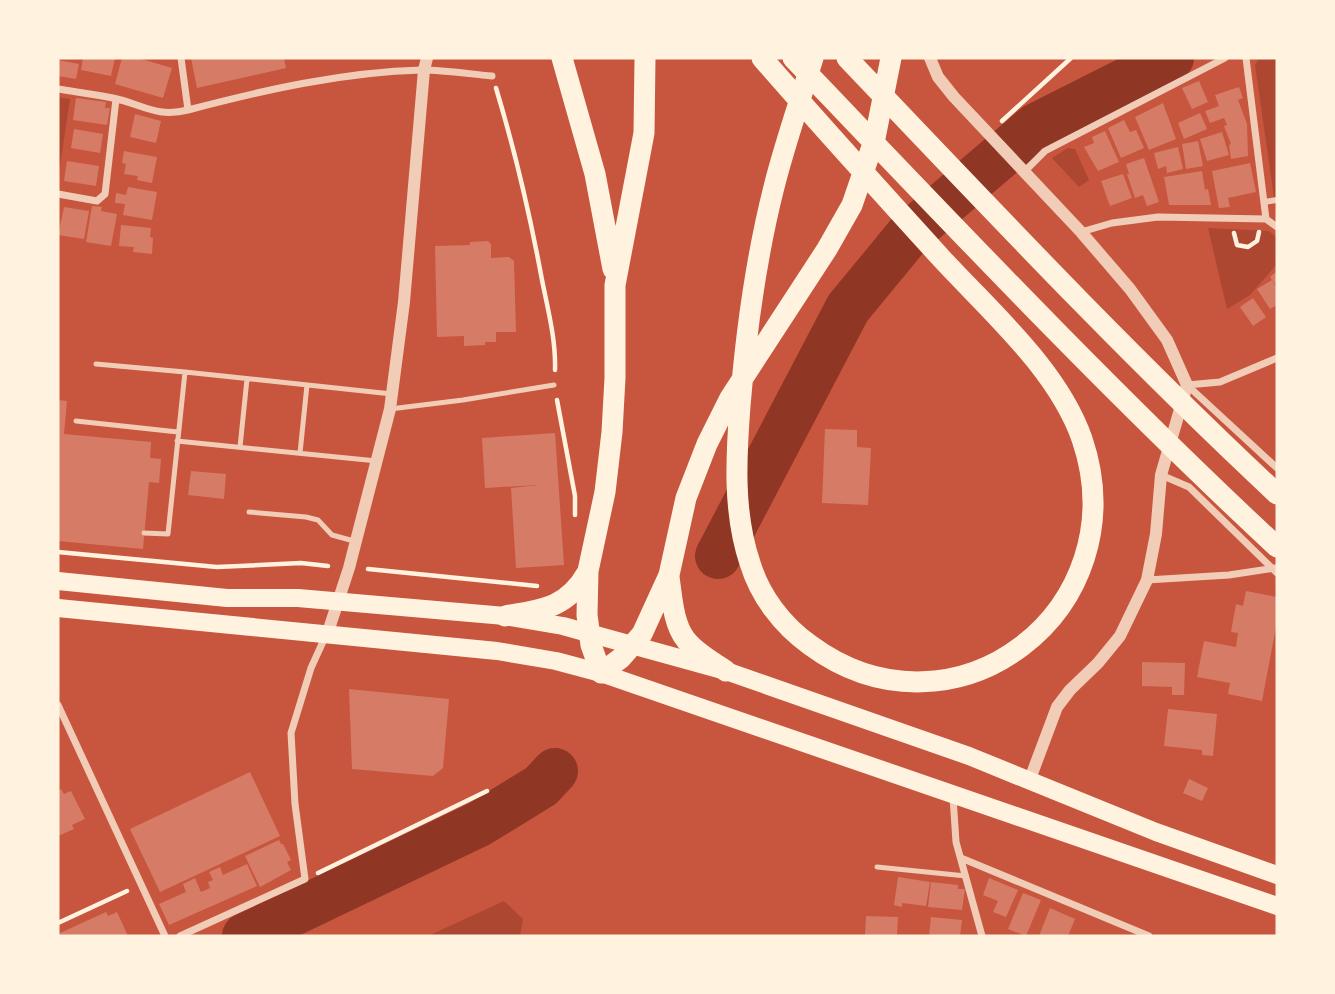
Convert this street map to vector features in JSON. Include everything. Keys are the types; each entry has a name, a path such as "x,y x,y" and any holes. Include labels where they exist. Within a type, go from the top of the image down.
{"highway":[{"path":"562,58 595,174 615,285 612,432 605,492 588,571 589,633 601,673 621,658 642,634 669,575 687,498 707,444 730,398 827,249 852,205 875,138 891,58"},
{"path":"615,285 644,133 645,58"},
{"path":"762,58 831,138 1027,352 1060,394 1081,438 1093,484 1094,507 1088,550 1073,590 1048,624 1032,639 997,663 977,671 933,681 888,679 864,674 841,664 802,639 769,603 758,583 744,540 740,513 738,426 754,288 775,183 813,58"},
{"path":"793,58 1019,294 1189,464 1277,547"},
{"path":"847,58 1049,270 1277,494"},
{"path":"505,615 541,609 568,598 579,588 588,571"},
{"path":"669,575 672,601 681,632 695,649 726,671"}],"main road":[{"path":"58,581 227,598 298,598 505,615 589,633 726,671 1030,779 1156,832 1277,875"},
{"path":"58,608 497,650 556,661 601,673 1277,906"}],"street":[{"path":"181,58 188,110"},
{"path":"930,58 938,77 1130,289 1167,340 1187,384 1277,468"},
{"path":"1021,168 1045,151 1225,58"},
{"path":"1247,58 1266,219"},
{"path":"180,936 305,879 295,804 291,733 311,668 327,635 338,601 390,409 404,302 425,64"},
{"path":"58,89 116,99 167,114 240,96 425,64 492,76"},
{"path":"58,194 97,201 105,194 116,99"},
{"path":"1264,201 1277,200"},
{"path":"1081,232 1112,223 1157,216 1266,219 1277,227"},
{"path":"1187,384 1220,382 1277,358"},
{"path":"1030,779 1057,707 1069,690 1098,663 1120,636 1147,580 1156,534 1161,475 1187,384"},
{"path":"1161,475 1189,487 1276,570"},
{"path":"1147,580 1276,570"},
{"path":"58,705 165,936"},
{"path":"953,796 956,842 982,936"},
{"path":"961,858 1149,936"}],"lane":[{"path":"96,364 392,394"},
{"path":"144,533 168,534 185,372"},
{"path":"240,447 247,379"},
{"path":"300,453 307,385"},
{"path":"390,409 554,385"},
{"path":"76,421 178,432"},
{"path":"177,441 377,461"},
{"path":"249,512 318,520 332,535 356,542"},
{"path":"877,867 966,876"}],"path":[{"path":"993,137 1071,58"},
{"path":"492,76 517,160 552,328 554,385 575,496 575,520"},
{"path":"58,552 217,567 301,563 328,566"},
{"path":"368,569 545,586"},
{"path":"305,879 487,791"},
{"path":"58,923 141,884"}],"shaded area":[{"path":"1259,58 1277,58 1277,218 1255,65"},
{"path":"58,97 70,99 58,179"},
{"path":"1068,148 1075,149 1089,180 1079,187 1052,158"},
{"path":"1208,228 1269,231 1277,238 1277,264 1250,295 1227,309"},
{"path":"504,901 523,919 520,936 428,936"}],"building":[{"path":"83,58 115,58 111,76 81,70"},
{"path":"122,58 138,58 172,68 163,98 115,84"},
{"path":"191,58 284,58 286,68 197,88"},
{"path":"58,60 79,64 76,79 58,76"},
{"path":"1199,81 1208,102 1192,109 1182,88"},
{"path":"1239,87 1243,98 1238,100 1247,124 1248,156 1231,159 1231,144 1224,118 1210,123 1205,111 1219,106 1215,95"},
{"path":"76,98 106,102 105,108 110,108 107,125 73,120"},
{"path":"1163,103 1176,139 1149,150 1135,117"},
{"path":"1200,113 1207,129 1184,139 1178,123"},
{"path":"135,114 161,121 156,143 130,137"},
{"path":"1124,120 1130,132 1136,130 1144,148 1121,158 1108,128"},
{"path":"74,129 103,134 100,153 71,148"},
{"path":"1105,131 1119,162 1098,171 1084,147 1094,143 1092,137"},
{"path":"1222,132 1229,155 1207,161 1200,139"},
{"path":"1198,141 1203,166 1186,169 1182,144"},
{"path":"1178,147 1183,169 1167,173 1166,166 1158,169 1154,153"},
{"path":"124,151 157,157 152,183 137,180 138,176 124,174"},
{"path":"1144,158 1159,202 1147,206 1143,195 1135,198 1126,164"},
{"path":"67,161 99,166 96,186 64,181"},
{"path":"1250,163 1256,192 1228,198 1230,207 1219,208 1212,171"},
{"path":"1202,171 1211,205 1169,205 1164,177"},
{"path":"1123,174 1132,198 1110,206 1101,181"},
{"path":"128,187 157,192 152,220 123,215 125,204 115,203 116,193 126,195"},
{"path":"92,206 117,214 111,246 86,242"},
{"path":"64,207 89,211 84,239 58,235"},
{"path":"121,225 151,228 152,254 133,252 134,247 119,246"},
{"path":"488,241 491,244 491,258 509,257 514,261 516,332 496,332 496,342 485,342 485,345 464,346 464,336 437,337 435,246 470,245 470,242"},
{"path":"1277,271 1277,286 1270,277"},
{"path":"1272,280 1277,288 1277,305 1270,309 1257,289"},
{"path":"1253,298 1266,317 1253,326 1240,307"},
{"path":"58,400 67,401 64,434 151,442 150,458 161,459 159,483 149,482 143,549 58,541"},
{"path":"825,429 857,430 857,447 871,448 868,505 822,503"},
{"path":"555,433 564,565 516,568 511,488 539,485 485,488 482,438"},
{"path":"191,471 226,474 224,499 188,495"},
{"path":"1246,591 1277,597 1277,622 1262,701 1228,694 1230,683 1197,677 1204,641 1236,647 1238,633 1231,632 1236,604 1243,606"},
{"path":"1142,662 1185,663 1184,695 1172,695 1172,687 1142,686"},
{"path":"349,689 449,699 443,768 433,776 352,769"},
{"path":"1168,709 1217,714 1213,756 1202,755 1202,750 1164,746"},
{"path":"250,772 280,836 160,892 130,829"},
{"path":"1189,779 1208,788 1202,801 1183,793"},
{"path":"61,789 64,794 71,791 85,819 72,825 74,829 58,836 58,791"},
{"path":"279,840 291,860 287,862 291,870 260,887 245,856"},
{"path":"247,864 257,886 169,925 159,904 186,892 183,884 195,878 201,892 210,888 208,882 213,880 209,872 220,867 223,875"},
{"path":"898,877 930,882 926,906 902,903 902,907 894,905"},
{"path":"989,878 1018,890 1006,917 993,912 998,901 983,895"},
{"path":"931,882 958,885 958,889 965,889 962,910 928,907"},
{"path":"1023,893 1041,900 1026,936 1008,929"},
{"path":"1050,908 1075,919 1068,936 1039,936"},
{"path":"106,912 108,916 117,912 128,936 58,936 58,934"},
{"path":"866,916 898,917 897,936 865,936"},
{"path":"931,917 962,920 960,936 929,936"}],"waterway":[{"path":"718,556 848,308 909,234 1036,126 1171,58"},
{"path":"245,936 479,824 541,786 555,771"}]}
